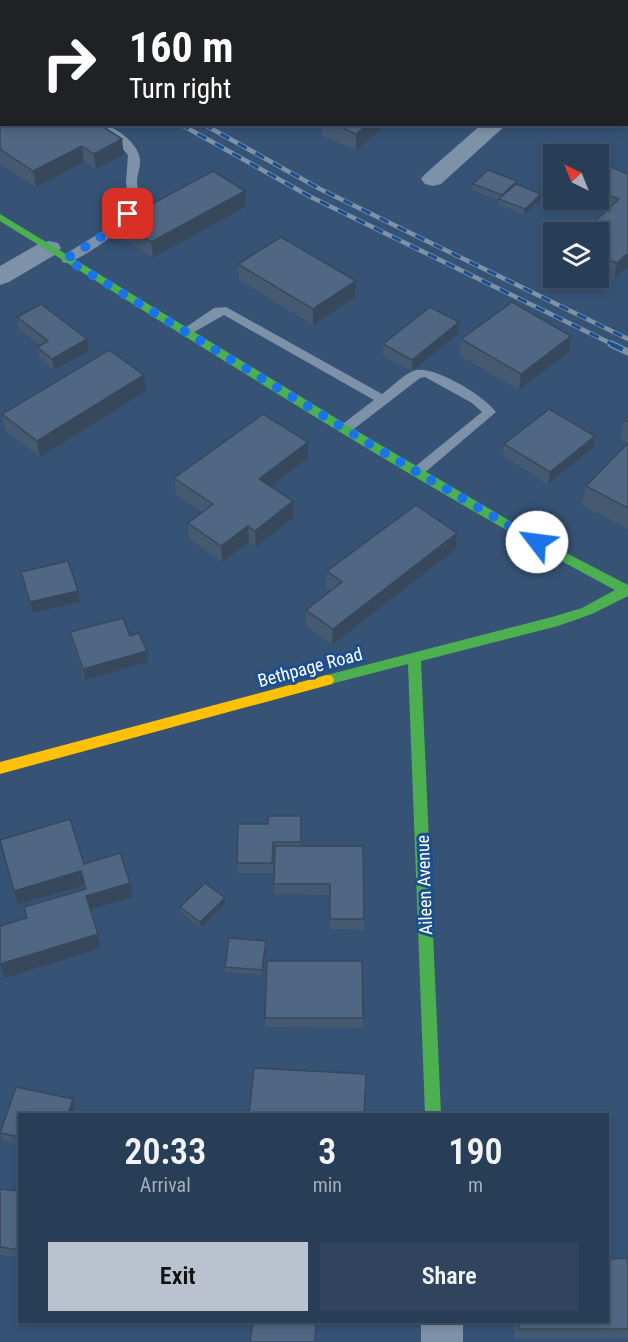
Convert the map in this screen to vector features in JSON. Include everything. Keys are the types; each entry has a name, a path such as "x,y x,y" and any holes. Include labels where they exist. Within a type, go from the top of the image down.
{"main road":[{"path":"0,217 417,472 557,554 627,591"},
{"name":"Bethpage Road","path":"0,768 553,622 587,611 627,591"},
{"name":"Aileen Avenue","path":"414,657 433,1113"}],"street":[{"path":"433,179 494,126"},
{"path":"0,277 58,254"},
{"path":"442,1323 442,1342"}],"lane":[{"path":"58,254 110,231 128,214 134,199 132,179 135,159 133,152 126,144 98,126"},
{"path":"185,332 218,311 226,311 383,400"},
{"path":"345,429 417,374 427,373 477,400 490,412 417,472"}],"building":[{"path":"0,126 102,126 122,139 94,154 82,146 33,171 0,149"},
{"path":"338,126 366,126 356,134"},
{"path":"609,166 628,174 628,253 617,263 609,260 609,222 594,222 619,199 609,195"},
{"path":"488,170 517,181 502,195 473,184"},
{"path":"213,171 245,191 151,242 120,221"},
{"path":"516,184 541,194 525,209 499,199"},
{"path":"281,237 356,281 313,309 238,264"},
{"path":"512,302 571,336 521,374 461,339"},
{"path":"41,304 87,339 52,359 37,347 48,341 17,317"},
{"path":"430,307 459,322 412,360 383,344"},
{"path":"109,350 144,375 37,441 2,414"},
{"path":"549,409 595,436 550,472 504,444"},
{"path":"263,414 308,442 259,479 293,501 255,531 248,526 221,546 188,523 213,504 174,478"},
{"path":"628,443 628,508 586,486"},
{"path":"416,505 457,533 333,629 306,610 342,582 327,571"},
{"path":"68,561 78,591 30,602 21,572"},
{"path":"123,618 130,636 139,633 147,651 83,669 70,632"},
{"path":"268,816 301,816 301,842 273,842 272,863 237,863 238,824 268,824"},
{"path":"70,819 84,864 120,853 130,883 86,896 98,934 0,964 0,926 27,918 24,907 86,889 81,871 14,891 0,840"},
{"path":"275,846 363,846 364,919 330,919 330,884 274,884"},
{"path":"205,883 225,898 200,922 180,907"},
{"path":"229,938 266,941 262,970 225,967"},
{"path":"267,961 362,961 363,1018 265,1018"},
{"path":"254,1068 366,1074 364,1113 249,1113"},
{"path":"16,1087 73,1099 68,1113 18,1113 18,1137 0,1133"},
{"path":"0,1189 18,1191 18,1250 0,1247"},
{"path":"627,1258 628,1329 519,1329 518,1323 609,1323 609,1259"},
{"path":"253,1323 316,1323 315,1342 250,1342"}],"railway":[{"path":"184,126 309,196 614,345"},
{"path":"207,126 320,189 628,339"},
{"path":"611,344 628,352"}],"traffic: fast":[{"path":"0,217 363,440 547,548 628,591"},
{"path":"327,680 553,622 587,611 625,590"},
{"path":"414,656 433,1113"}],"traffic: slow":[{"path":"0,768 327,680"}],"route":[{"path":"128,214 110,231 66,259 378,449 537,542"}]}
